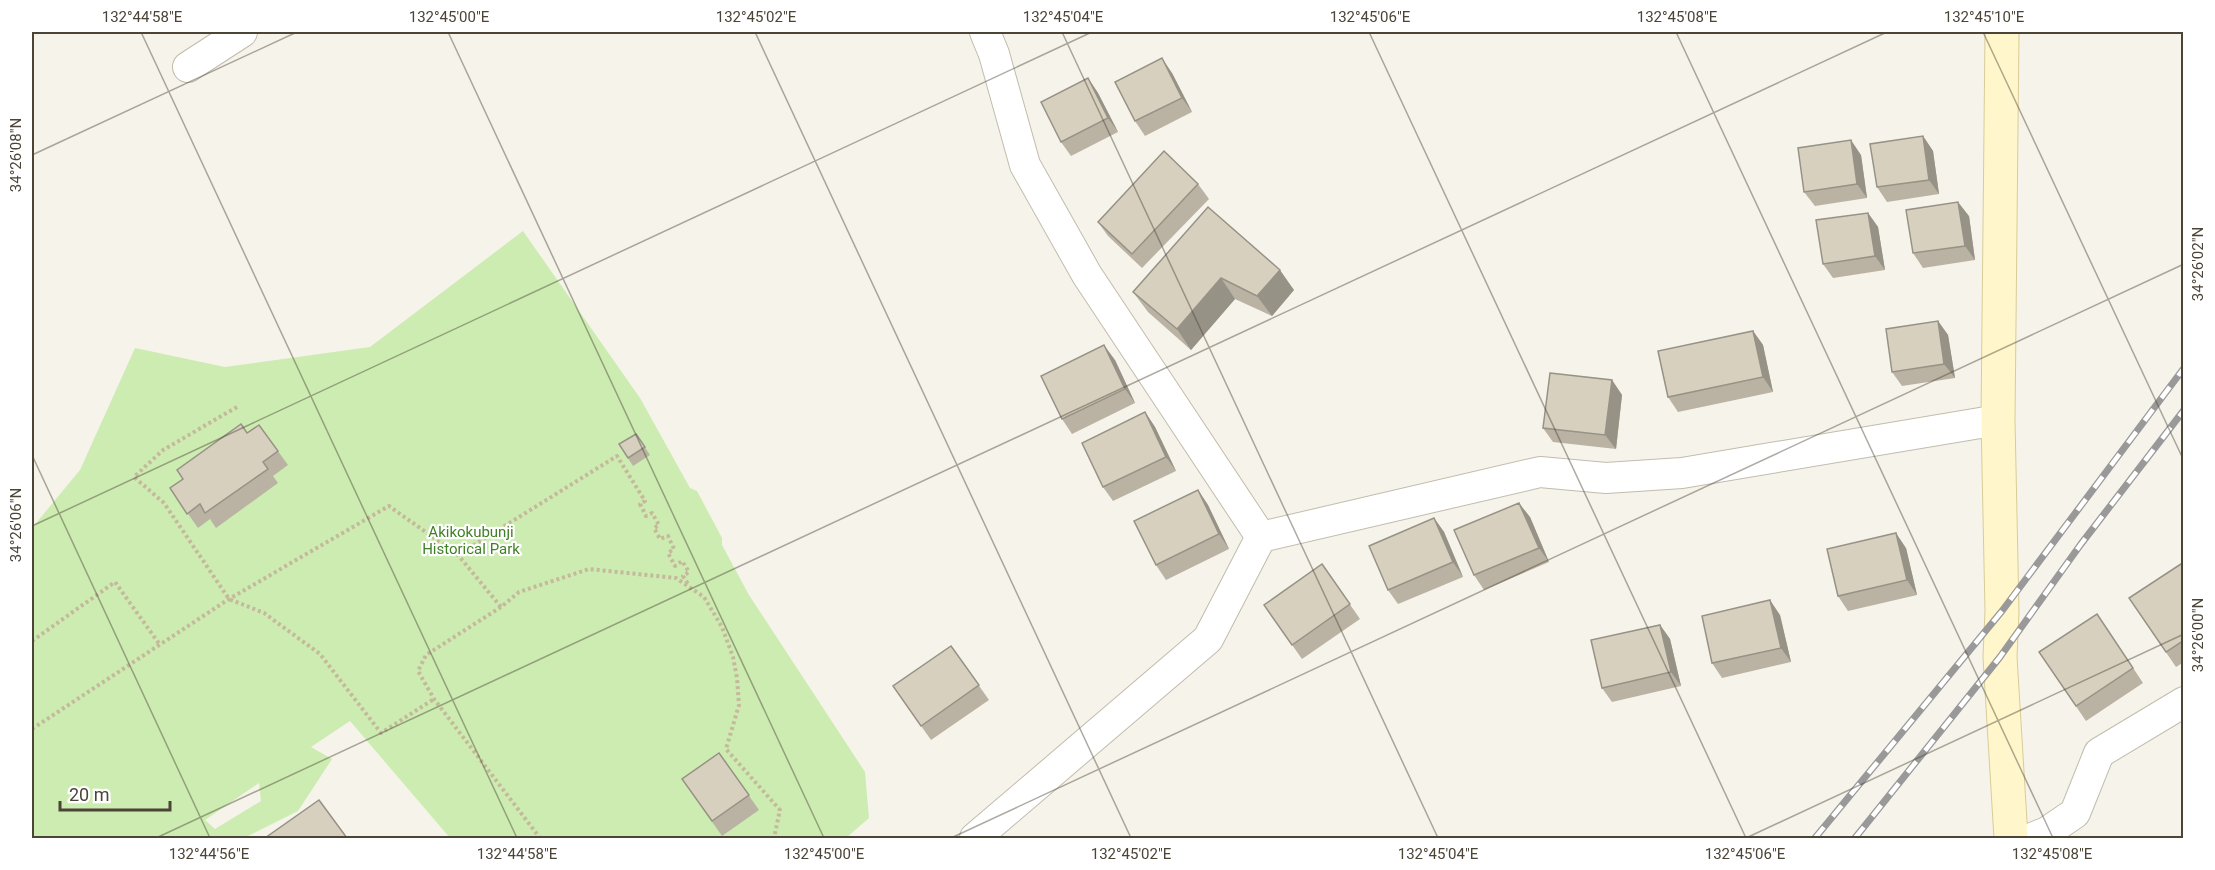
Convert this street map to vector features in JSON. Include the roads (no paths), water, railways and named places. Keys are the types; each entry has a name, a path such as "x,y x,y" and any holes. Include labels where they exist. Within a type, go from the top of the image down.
{"street":[{"path":"188,68 242,32"},
{"path":"985,32 994,54 1025,165 1087,275 1261,537"},
{"path":"2002,32 1998,420 2002,611 2000,657 2012,838"},
{"path":"975,838 1208,639 1261,537 1540,472 1606,478 1682,473 1998,420"},
{"path":"2032,838 2047,832 2075,813 2099,753 2184,702"}],"railway":[{"path":"1815,838 2002,611 2184,368"},
{"path":"1855,838 2000,657 2081,544 2184,410"}],"park label":[{"name":"Akikokubunji Historical Park","path":"471,540"}]}
